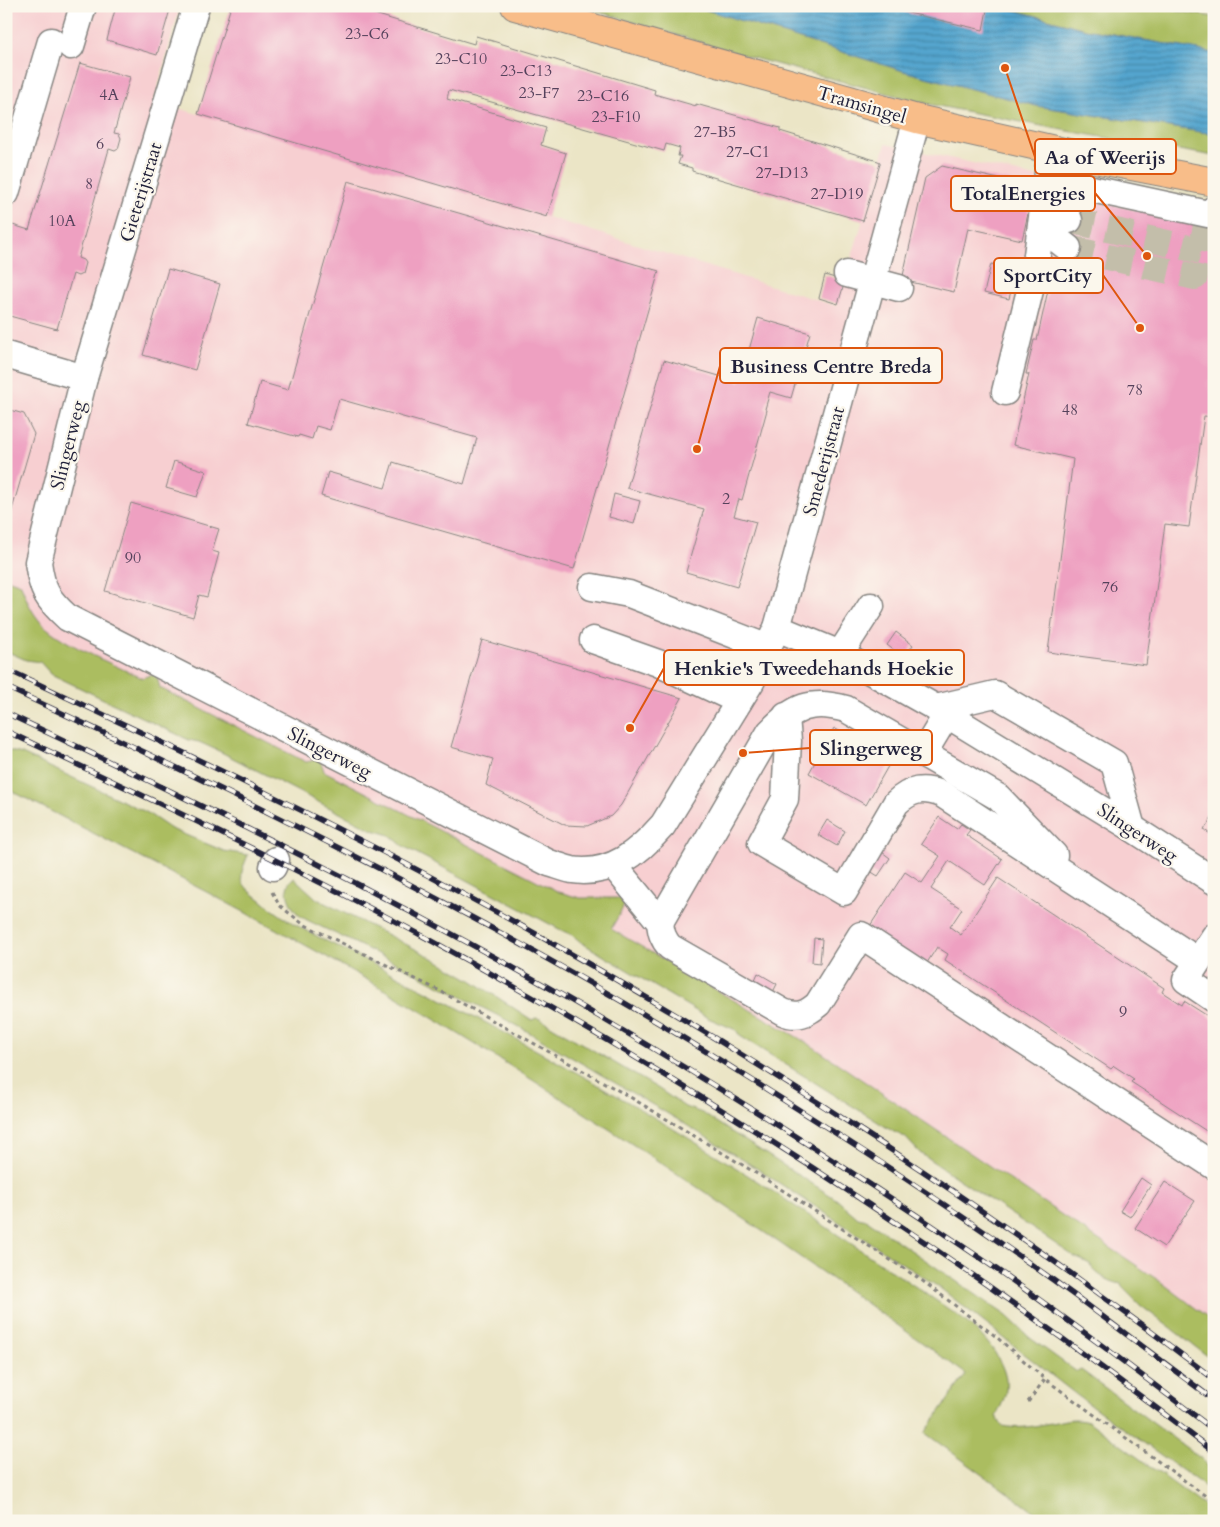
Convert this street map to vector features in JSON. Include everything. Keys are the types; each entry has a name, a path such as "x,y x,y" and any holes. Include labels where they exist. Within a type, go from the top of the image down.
{"main road":[{"name":"Tramsingel","path":"515,6 1050,158 1214,182"}],"street":[{"path":"6,194 61,43 83,6"},
{"name":"Gieterijstraat","path":"84,378 196,6"},
{"name":"Smederijstraat","path":"773,638 917,119"},
{"path":"1050,158 1087,188 1209,217"},
{"path":"1006,392 1034,270 1050,158"},
{"path":"1041,227 1069,220"},
{"path":"1041,227 1068,248"},
{"path":"847,274 899,288"},
{"name":"Slingerweg","path":"6,355 84,378 38,562 40,580 47,596 57,608 68,618 549,863 572,870 594,870 614,866 631,856 649,841 663,825 751,682 773,638 840,654 941,711 1132,828 1214,881"},
{"path":"592,587 629,594 773,638"},
{"path":"840,654 871,606"},
{"path":"593,640 658,663 739,701"},
{"path":"923,754 941,711 995,694 1009,695 1108,752 1114,763 1132,828"},
{"path":"660,922 770,732 786,716 804,706 824,704 846,709 998,797 1083,886"},
{"path":"786,716 788,741 786,799 761,843 844,892 896,803 906,794 919,790 931,790 942,794 1198,961"},
{"path":"614,866 660,922 661,932 670,947 789,1015 805,1014 818,1004 861,935 1214,1166"},
{"path":"1214,938 1186,980 1214,999"}],"path":[{"path":"6,635 12,622"},
{"path":"274,863 268,881 273,896 279,905 303,924 440,991 630,1097 695,1136 920,1279 994,1335 1045,1379 1214,1502"},
{"path":"1028,1402 1045,1379"}],"shaded area":[{"path":"6,6 180,6 154,101 547,217 837,306 886,144 1214,216 1214,1322 1161,1282 808,1044 610,929 6,619"}],"green space":[{"path":"580,6 694,6 907,72 1037,106 1214,134 1214,156 1073,132 928,104 757,59"},
{"path":"999,6 1149,6 1214,17 1214,53 1085,29"},
{"path":"7,579 21,584 33,611 46,627 57,636 86,652 142,678 153,674 157,676 160,688 306,762 320,759 324,771 559,892 580,898 620,898 629,901 624,906 611,929 809,1044 1161,1282 1214,1322 1214,1361 1140,1305 1121,1284 1103,1277 1090,1264 1075,1257 920,1153 905,1137 740,1036 736,1030 708,1018 582,943 572,935 403,846 390,835 373,830 221,752 199,742 189,740 51,674 40,662 26,660 6,651"},
{"path":"6,750 22,754 146,812 171,829 224,851 248,855 242,871 243,883 271,909 316,936 398,976 635,1106 717,1155 960,1317 986,1341 1003,1368 1006,1389 1003,1402 996,1416 1002,1426 1029,1427 1072,1419 1088,1421 1214,1513 1214,1521 1047,1521 925,1433 966,1374 706,1193 574,1106 439,1022 333,960 6,788"},
{"path":"294,878 317,899 431,957 471,980 532,1020 540,1019 659,1089 685,1107 702,1113 836,1199 858,1218 867,1220 1007,1316 1030,1338 1077,1372 1081,1370 1203,1460 1209,1470 1214,1473 1214,1493 1078,1396 940,1288 753,1166 518,1026 300,916 291,905 287,890 290,881"}],"water":[{"path":"694,6 999,6 1085,29 1214,53 1214,134 1037,106 907,72"}],"building":[{"path":"116,6 171,6 157,55 107,40"},
{"path":"231,6 348,6 474,44 476,36 655,90 654,94 780,128 780,131 878,161 880,164 863,221 692,171 692,168 678,164 681,156 678,156 680,148 666,144 664,151 449,90 447,99 546,128 541,145 566,153 547,217 198,114"},
{"path":"905,6 970,6 987,10 983,30 904,12"},
{"path":"80,63 130,77 114,133 119,134 121,138 118,149 115,151 109,149 78,258 85,263 82,274 78,276 73,274 57,329 6,315 6,223 29,230"},
{"path":"942,166 1034,187 1022,240 968,228 954,292 902,280 925,178"},
{"path":"348,181 659,271 574,569 321,496 328,472 385,488 393,462 464,484 477,438 339,399 330,430 316,426 312,439 248,423 260,382 288,390"},
{"path":"1070,196 1214,228 1214,417 1204,416 1189,527 1165,524 1146,665 1048,652 1073,459 1013,445 1029,374 1026,374 1034,340 1037,340 1048,290 1051,288 1048,278 1050,267 1057,260 1067,257"},
{"path":"991,264 1016,269 1009,299 984,293"},
{"path":"168,269 220,284 195,370 143,355"},
{"path":"825,275 845,281 838,304 819,298"},
{"path":"758,318 810,333 791,398 770,392 765,409 767,410 742,500 739,499 734,516 756,522 737,587 686,572 704,509 627,488 664,360 740,382"},
{"path":"6,409 24,414 34,434 11,513 6,511"},
{"path":"174,461 206,471 197,497 166,488"},
{"path":"614,494 640,501 634,524 609,517"},
{"path":"131,503 219,529 212,551 219,553 207,597 199,595 193,617 105,591"},
{"path":"896,632 913,645 904,658 887,645"},
{"path":"482,640 682,698 621,805 611,816 587,826 565,825 486,785 493,759 451,747"},
{"path":"834,728 891,761 866,805 809,773"},
{"path":"1214,815 1214,836 1204,830"},
{"path":"939,817 957,829 961,824 970,830 966,835 1002,859 985,885 949,861 931,889 962,909 950,927 961,935 998,878 1164,988 1162,992 1182,1005 1184,1001 1214,1020 1214,1136 1131,1082 1134,1079 1114,1066 1111,1069 945,960 948,954 937,947 925,966 868,929 905,872 922,883 940,856 921,844"},
{"path":"827,820 845,831 837,846 818,835"},
{"path":"882,852 890,858 878,876 870,871"},
{"path":"814,938 822,939 820,963 812,962"},
{"path":"758,973 777,984 773,992 754,982"},
{"path":"1141,1178 1151,1185 1130,1217 1120,1211"},
{"path":"1165,1182 1195,1201 1164,1247 1135,1228"}],"tunnel":[{"path":"1069,220 1201,251"},
{"path":"1068,248 1195,277 1206,226"}],"railway":[{"path":"6,669 207,764 340,830 471,898 624,984 883,1144 1051,1259 1214,1379"},
{"path":"6,687 292,824 387,872 573,973 665,1027 837,1134 959,1214 1078,1298 1214,1400"},
{"path":"6,713 156,784 380,896 526,975 647,1045 891,1198 986,1262 1073,1324 1214,1430"},
{"path":"6,731 221,833 380,913 534,998 635,1057 833,1181 930,1246 1121,1381 1214,1452"}],"place":[{"name":"Aa of Weerijs","path":"1005,68"},
{"name":"TotalEnergies","path":"1147,256"},
{"name":"SportCity","path":"1140,328"},
{"name":"Business Centre Breda","path":"697,449"},
{"name":"Henkie's Tweedehands Hoekie","path":"630,728"},
{"name":"Slingerweg","path":"743,753"}]}
